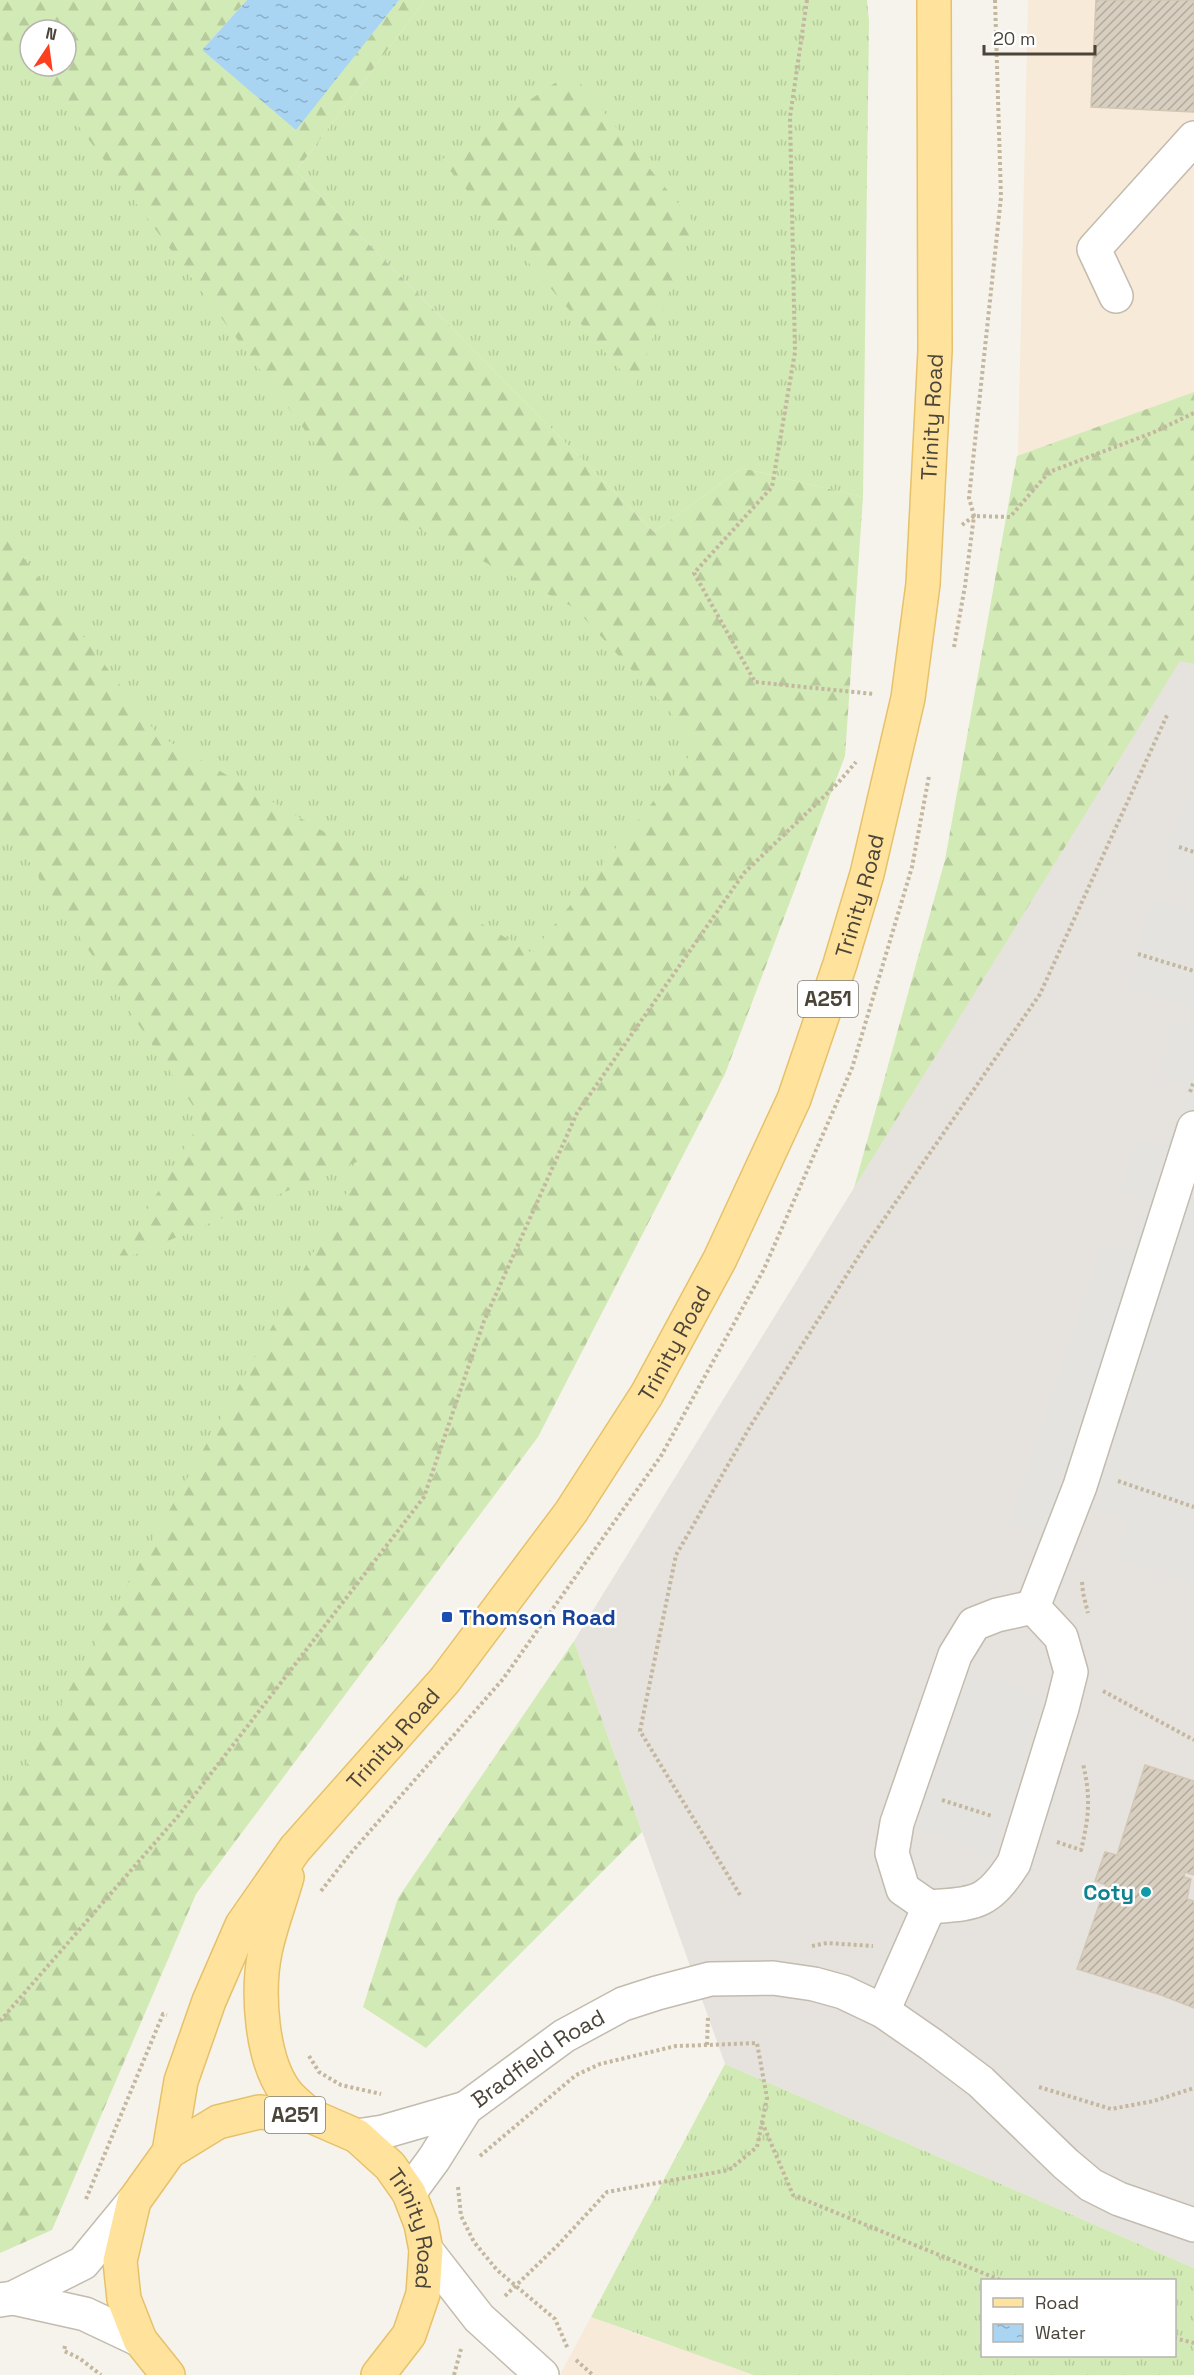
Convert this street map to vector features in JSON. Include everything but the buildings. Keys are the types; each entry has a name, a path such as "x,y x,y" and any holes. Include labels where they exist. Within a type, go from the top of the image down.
{"main road":[{"name":"Trinity Road","path":"169,2152 181,2081 208,2001 242,1925 295,1849 445,1680 571,1512 647,1394 720,1259 794,1099 867,874 908,698 925,552 935,351 934,0"},
{"name":"Trinity Road","path":"295,1849 265,1952 262,1977 263,2018 269,2059 285,2091 311,2116"},
{"name":"Trinity Road","path":"168,2375 140,2340 124,2299 120,2261 134,2200 169,2152 218,2122 260,2112 311,2116 357,2136 390,2166 409,2193 421,2224 426,2250 423,2294 409,2335 378,2375"}],"street":[{"path":"1116,296 1094,249 1194,138"},
{"path":"1033,1607 1080,1485 1194,1128"},
{"path":"1033,1607 1061,1637 1071,1672 1014,1863 1000,1884 981,1901 929,1907 903,1889 892,1853 897,1823 955,1655 974,1624 1033,1607"},
{"path":"883,2011 929,1907"},
{"name":"Bradfield Road","path":"409,2193 434,2159 466,2108 564,2036 623,2004 710,1979 773,1978 814,1984 843,1992 883,2011 932,2044 981,2082 1091,2185 1119,2199 1194,2225"},
{"path":"357,2136 383,2132 466,2108"},
{"path":"6,2299 83,2263 134,2200"},
{"path":"426,2250 479,2318 542,2375"},
{"path":"6,2299 85,2314 140,2340"}],"path":[{"path":"807,0 790,117 795,352 772,487 694,573 755,682 908,698"},
{"path":"925,552 974,516 1010,517 1048,472 1152,433 1194,413"},
{"path":"740,1895 640,1731 676,1555 751,1425 864,1248 1040,994 1168,713"},
{"path":"0,2021 179,1815 424,1497 484,1320 577,1113 744,873 837,784 858,758"},
{"path":"1179,847 1194,852"},
{"path":"1138,954 1194,971"},
{"path":"1109,1478 1194,1507"},
{"path":"1094,1686 1194,1740"},
{"path":"1081,1757 1087,1783 1089,1818 1081,1850"},
{"path":"938,1799 1000,1819"},
{"path":"707,2044 710,1979"},
{"path":"476,2160 576,2075 600,2064 676,2046 757,2043 767,2098 757,2147 729,2170 607,2192 558,2245 514,2286 555,2319 575,2359 593,2375"},
{"path":"1007,2108 1028,2083 1075,2100 1111,2109 1154,2101 1194,2088"},
{"path":"762,2121 793,2195 998,2279"},
{"path":"1176,2338 1194,2343"},
{"path":"79,2358 101,2375"}],"shaded area":[{"path":"1028,0 1194,0 1194,392 1018,456"},
{"path":"1180,660 1194,664 1194,2268 725,2064 574,1641"},
{"path":"1187,789 1194,792 1194,883 1162,870"},
{"path":"1153,899 1194,911 1194,1006 1126,986"},
{"path":"1174,1024 1194,1030 1194,1584 1117,1557 1130,1516 1100,1509 1090,1511 1080,1517 1072,1541 1009,1523 1101,1243 1132,1253 1147,1198 1120,1189 1136,1138 1167,1149 1188,1088 1156,1076"},
{"path":"969,1671 1044,1698 992,1855 917,1829"},
{"path":"591,2317 648,2338 760,2375 560,2375"}],"green space":[{"path":"0,0 46,0 63,18 18,18 18,78 78,78 78,34 772,781 0,1921"},
{"path":"0,0 247,0 202,50 296,129 399,0 425,0 296,171 654,532 742,468 863,497 845,756 725,1074 538,1437 196,1894 52,2230 0,2253 0,1808 30,1760 366,1158 115,1263 202,1119 0,818 0,527 158,735 532,953 699,744 575,608 353,495 43,78 78,78 78,18 18,18 18,51 0,36"},
{"path":"425,0 867,0 869,21 863,497 742,468 654,532 296,171"},
{"path":"571,72 694,223 635,387 441,160"},
{"path":"1194,392 1194,664 1180,661 854,1188 945,860 1017,456"},
{"path":"574,1641 642,1832 426,2048 363,2007 398,1898"},
{"path":"725,2064 1194,2268 1194,2375 754,2375 591,2317"}],"water":[{"path":"247,0 399,0 296,130 202,50"}],"place":[{"name":"Thomson Road","path":"447,1617"},
{"name":"Coty","path":"1146,1892"}]}
